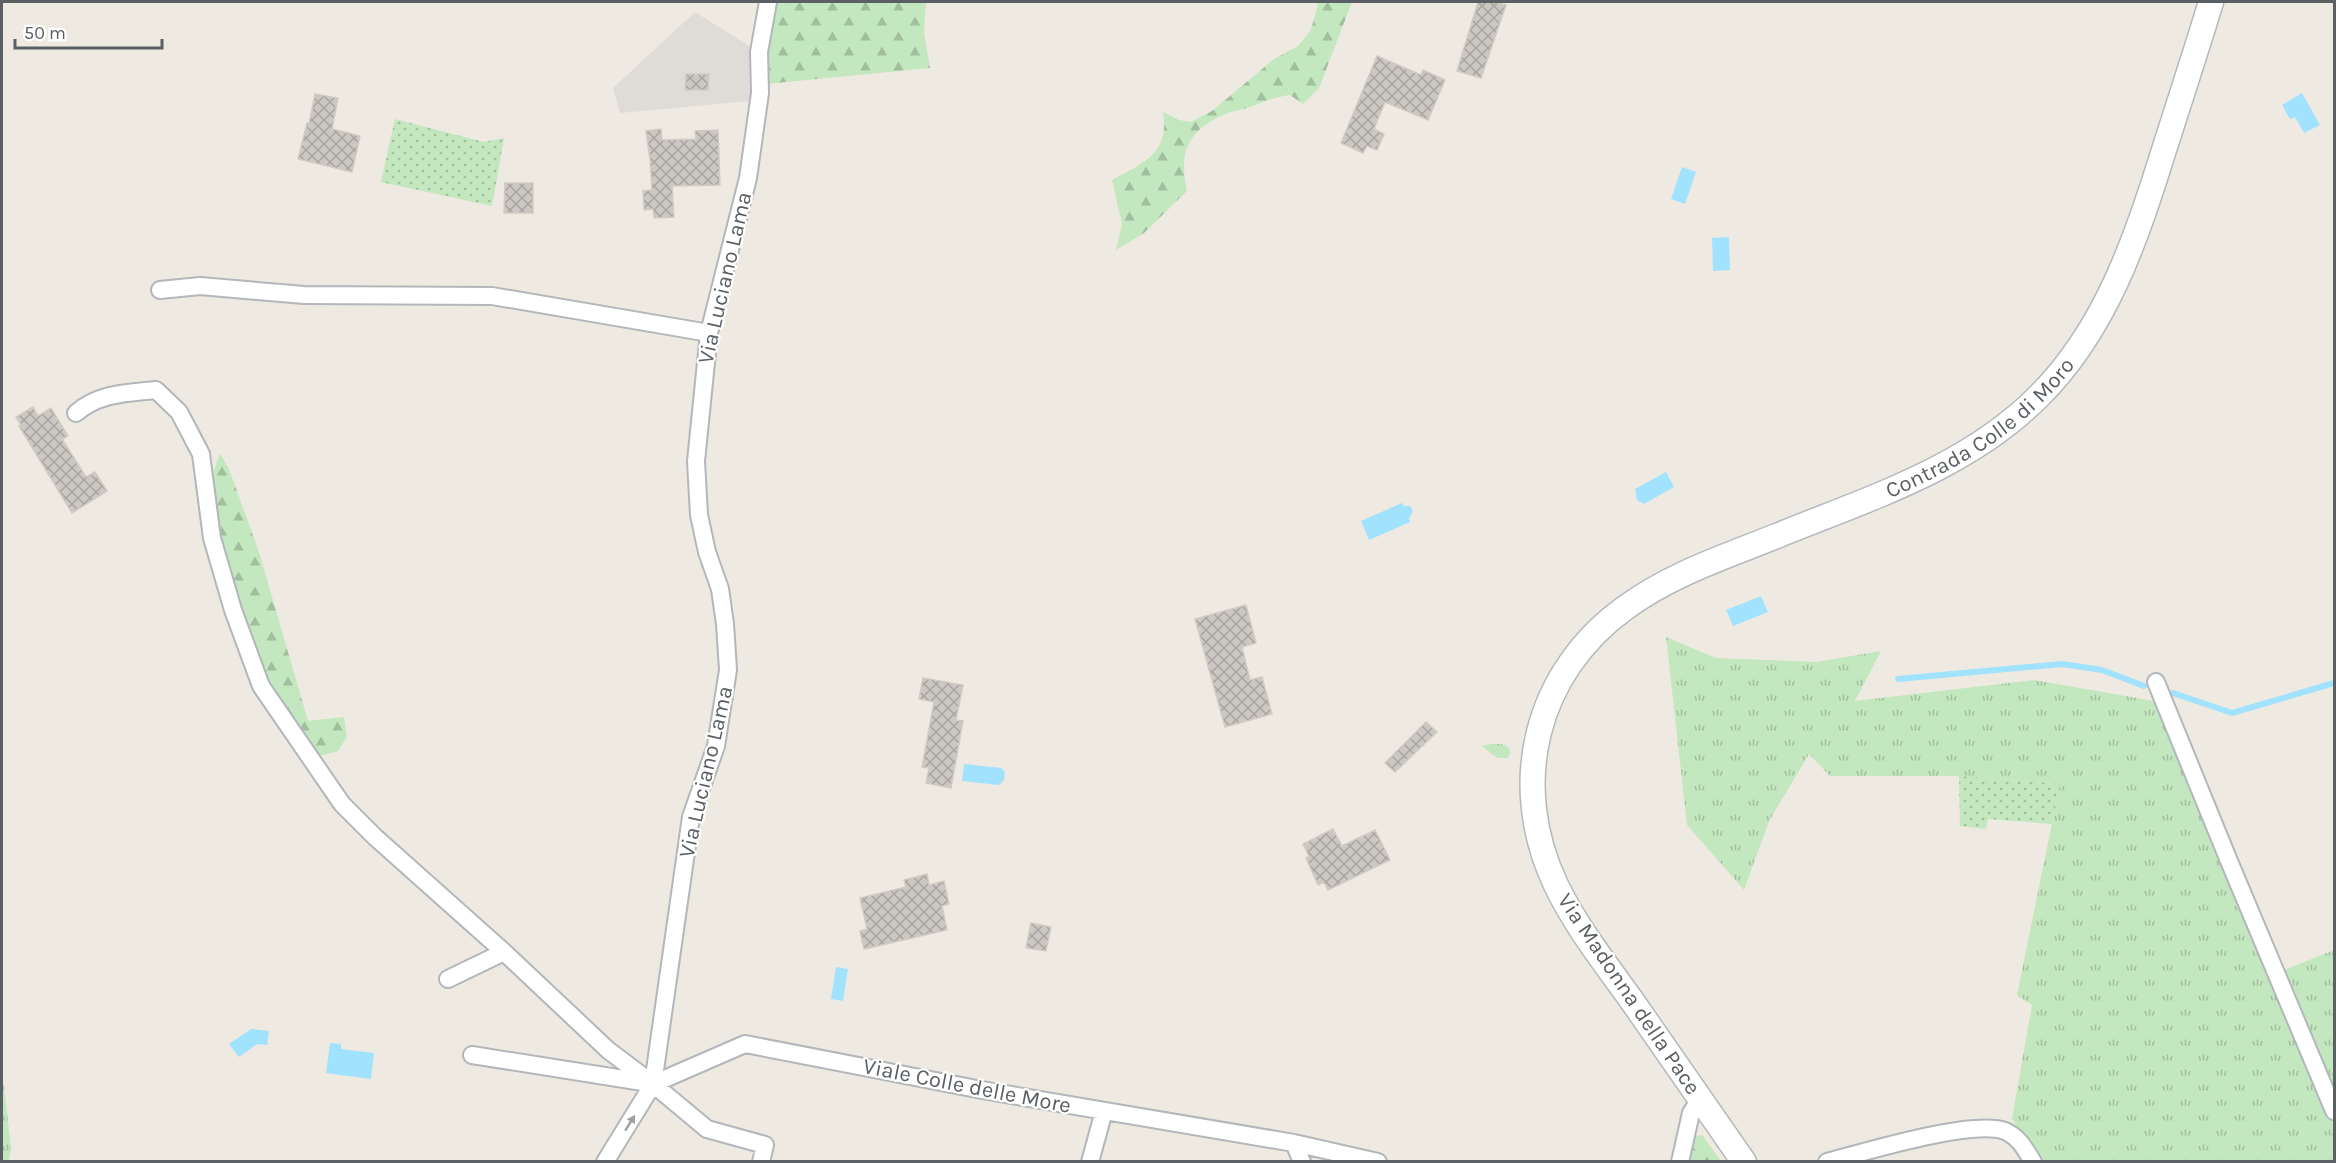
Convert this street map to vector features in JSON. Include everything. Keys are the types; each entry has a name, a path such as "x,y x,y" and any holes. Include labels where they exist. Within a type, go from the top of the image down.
{"main road":[{"name":"Contrada Colle di Moro","path":"1560,678 1602,625 1628,605 1656,588 1691,570 1932,472 1990,438 2040,396 2061,373 2096,322 2130,253 2211,3"},
{"name":"Via Madonna della Pace","path":"1560,678 1543,715 1537,737 1532,777 1533,813 1546,862 1554,882 1578,925 1744,1161"}],"street":[{"name":"Via Luciano Lama","path":"653,1084 691,817 716,746 728,670 720,590 707,552 699,515 696,461 709,333 748,178 760,93 759,52 768,2"},
{"path":"160,290 200,286 304,295 492,296 709,333"},
{"path":"76,413 86,405 111,394 156,390 179,412 201,454 212,538 233,610 261,686 342,804 375,837 504,952 608,1050 707,1129 765,1145 761,1161"},
{"path":"2156,682 2334,1111"},
{"path":"447,979 504,952"},
{"name":"Viale Colle delle More","path":"653,1084 745,1044 1104,1111 1294,1143 1378,1161"},
{"path":"472,1055 653,1084"},
{"path":"605,1161 653,1084"},
{"path":"1680,1161 1691,1113 1700,1099"},
{"path":"1090,1161 1104,1111"},
{"path":"1827,1161 1927,1137 1987,1128 2004,1131 2017,1138 2033,1161"},
{"path":"1294,1143 1302,1161"}],"shaded area":[{"path":"695,12 749,46 750,101 620,113 613,88"}],"green space":[{"path":"775,2 926,2 924,32 930,68 766,84 767,54"},
{"path":"1315,2 1352,2 1319,88 1303,104 1290,95 1279,97 1226,114 1201,129 1193,136 1185,155 1187,191 1144,233 1116,250 1122,224 1112,180 1144,162 1158,147 1164,126 1163,112 1179,120 1191,122 1212,111 1274,59 1298,46 1311,30 1318,4"},
{"path":"395,119 484,142 504,138 492,206 381,182"},
{"path":"220,453 229,469 259,552 308,721 344,717 347,737 338,751 315,757 263,683 226,579 211,497 213,473"},
{"path":"1666,637 1716,658 1816,662 1881,651 1855,701 2034,680 2154,701 2267,977 2334,950 2334,1161 2040,1161 2012,1119 2032,1005 2017,995 2060,784 1959,776 1830,776 1809,754 1769,821 1744,890 1687,825"},
{"path":"1491,744 1508,747 1510,753 1508,758 1497,758 1482,746"},
{"path":"1959,776 2060,784 2052,824 1988,819 1986,829 1960,826"},
{"path":"2,1071 11,1147 9,1161 2,1161"},
{"path":"1702,1135 1721,1161 1685,1162 1691,1137"}],"water":[{"path":"2302,93 2320,125 2304,133 2295,117 2290,119 2282,105"},
{"path":"1682,167 1696,172 1685,204 1671,199"},
{"path":"1729,237 1730,270 1713,271 1712,238"},
{"path":"1666,472 1674,487 1644,504 1637,500 1635,489"},
{"path":"1402,503 1404,506 1410,506 1413,511 1410,522 1369,540 1361,521"},
{"path":"1761,596 1768,612 1733,626 1726,610"},
{"path":"964,764 1001,768 1005,772 1004,780 999,785 962,781"},
{"path":"836,967 848,969 843,1001 831,999"},
{"path":"251,1029 269,1031 267,1045 257,1044 239,1057 229,1044"},
{"path":"330,1043 341,1044 341,1049 374,1053 371,1079 326,1073"}],"building":[{"path":"1478,2 1506,5 1481,78 1457,71"},
{"path":"1377,56 1421,75 1423,70 1445,80 1428,120 1385,102 1374,129 1384,134 1377,150 1367,146 1363,153 1341,143"},
{"path":"686,74 709,74 708,90 685,90"},
{"path":"315,94 338,98 332,129 360,136 352,172 298,159"},
{"path":"661,129 662,140 696,139 695,131 718,130 720,185 672,186 674,217 654,218 653,209 644,210 643,191 652,190 646,131"},
{"path":"505,183 533,183 533,213 504,213"},
{"path":"33,407 38,416 51,408 68,436 62,439 86,477 95,472 107,491 72,513 19,426 21,425 16,417"},
{"path":"1246,605 1256,643 1242,647 1250,680 1262,677 1272,714 1225,727 1195,619"},
{"path":"923,678 963,685 956,720 963,721 951,788 926,783 929,768 922,767 934,702 919,699"},
{"path":"1426,722 1437,732 1395,772 1385,763"},
{"path":"1333,829 1342,846 1375,830 1390,860 1328,890 1324,882 1318,885 1306,858 1309,856 1303,844"},
{"path":"927,874 929,885 944,881 949,904 942,906 947,930 864,949 860,931 867,929 860,898 906,887 904,880"},
{"path":"1031,923 1051,927 1046,951 1026,948"}],"waterway":[{"path":"1898,679 2062,664 2102,670 2144,686"},
{"path":"2173,693 2232,713 2334,683"}]}
